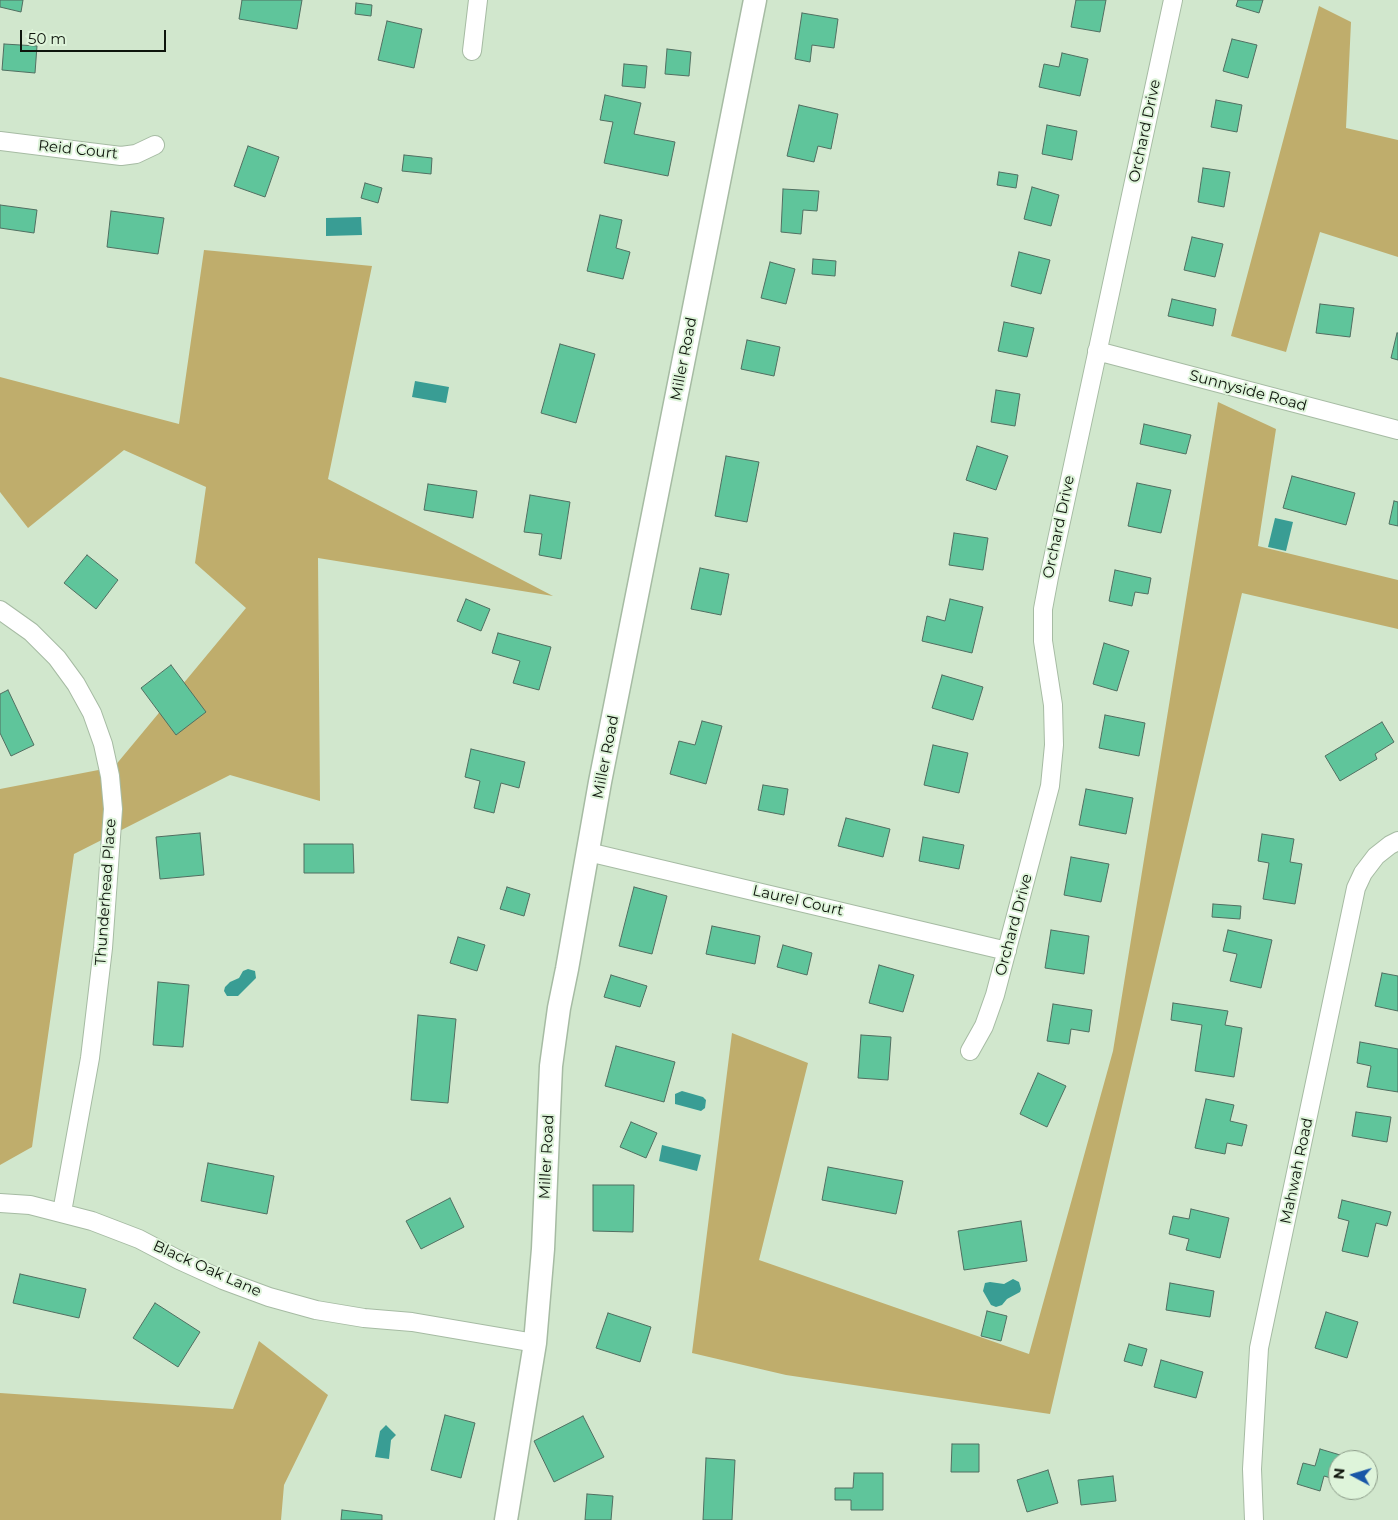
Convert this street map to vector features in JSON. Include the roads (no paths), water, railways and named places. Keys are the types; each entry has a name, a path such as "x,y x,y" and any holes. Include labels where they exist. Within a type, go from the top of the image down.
{"street":[{"path":"472,51 478,0"},
{"name":"Miller Road","path":"506,1520 535,1343 543,1249 551,1066 559,1008 568,969 602,772 755,0"},
{"name":"Orchard Drive","path":"970,1051 984,1026 1007,951 1050,786 1054,745 1053,705 1043,640 1043,608 1173,0"},
{"name":"Reid Court","path":"0,141 121,156 136,154 154,145"},
{"name":"Sunnyside Road","path":"1097,352 1398,430"},
{"name":"Thunderhead Place","path":"0,610 31,632 57,658 76,684 92,713 110,776 113,809 103,948 90,1058 62,1212"},
{"name":"Mahwah Road","path":"1254,1520 1252,1469 1259,1348 1356,888 1363,872 1376,856 1398,841"},
{"name":"Laurel Court","path":"588,852 1007,951"},
{"name":"Black Oak Lane","path":"0,1203 30,1205 92,1220 139,1238 214,1276 269,1297 335,1313 364,1318 412,1322 535,1343"}],"water":[{"path":"361,217 362,235 326,236 326,218"},
{"path":"415,381 449,387 446,403 412,397"},
{"path":"1275,518 1293,522 1286,551 1268,547"},
{"path":"248,969 255,971 256,978 238,996 227,996 224,991 225,987 230,982 239,978 243,971"},
{"path":"682,1091 703,1097 706,1100 705,1108 701,1111 675,1104 675,1094"},
{"path":"662,1145 701,1155 697,1171 659,1161"},
{"path":"1013,1279 1019,1282 1020,1292 1007,1299 1002,1305 996,1307 991,1305 983,1291 985,1283 1004,1284"},
{"path":"386,1425 396,1435 391,1440 389,1459 375,1457 380,1431"}]}
